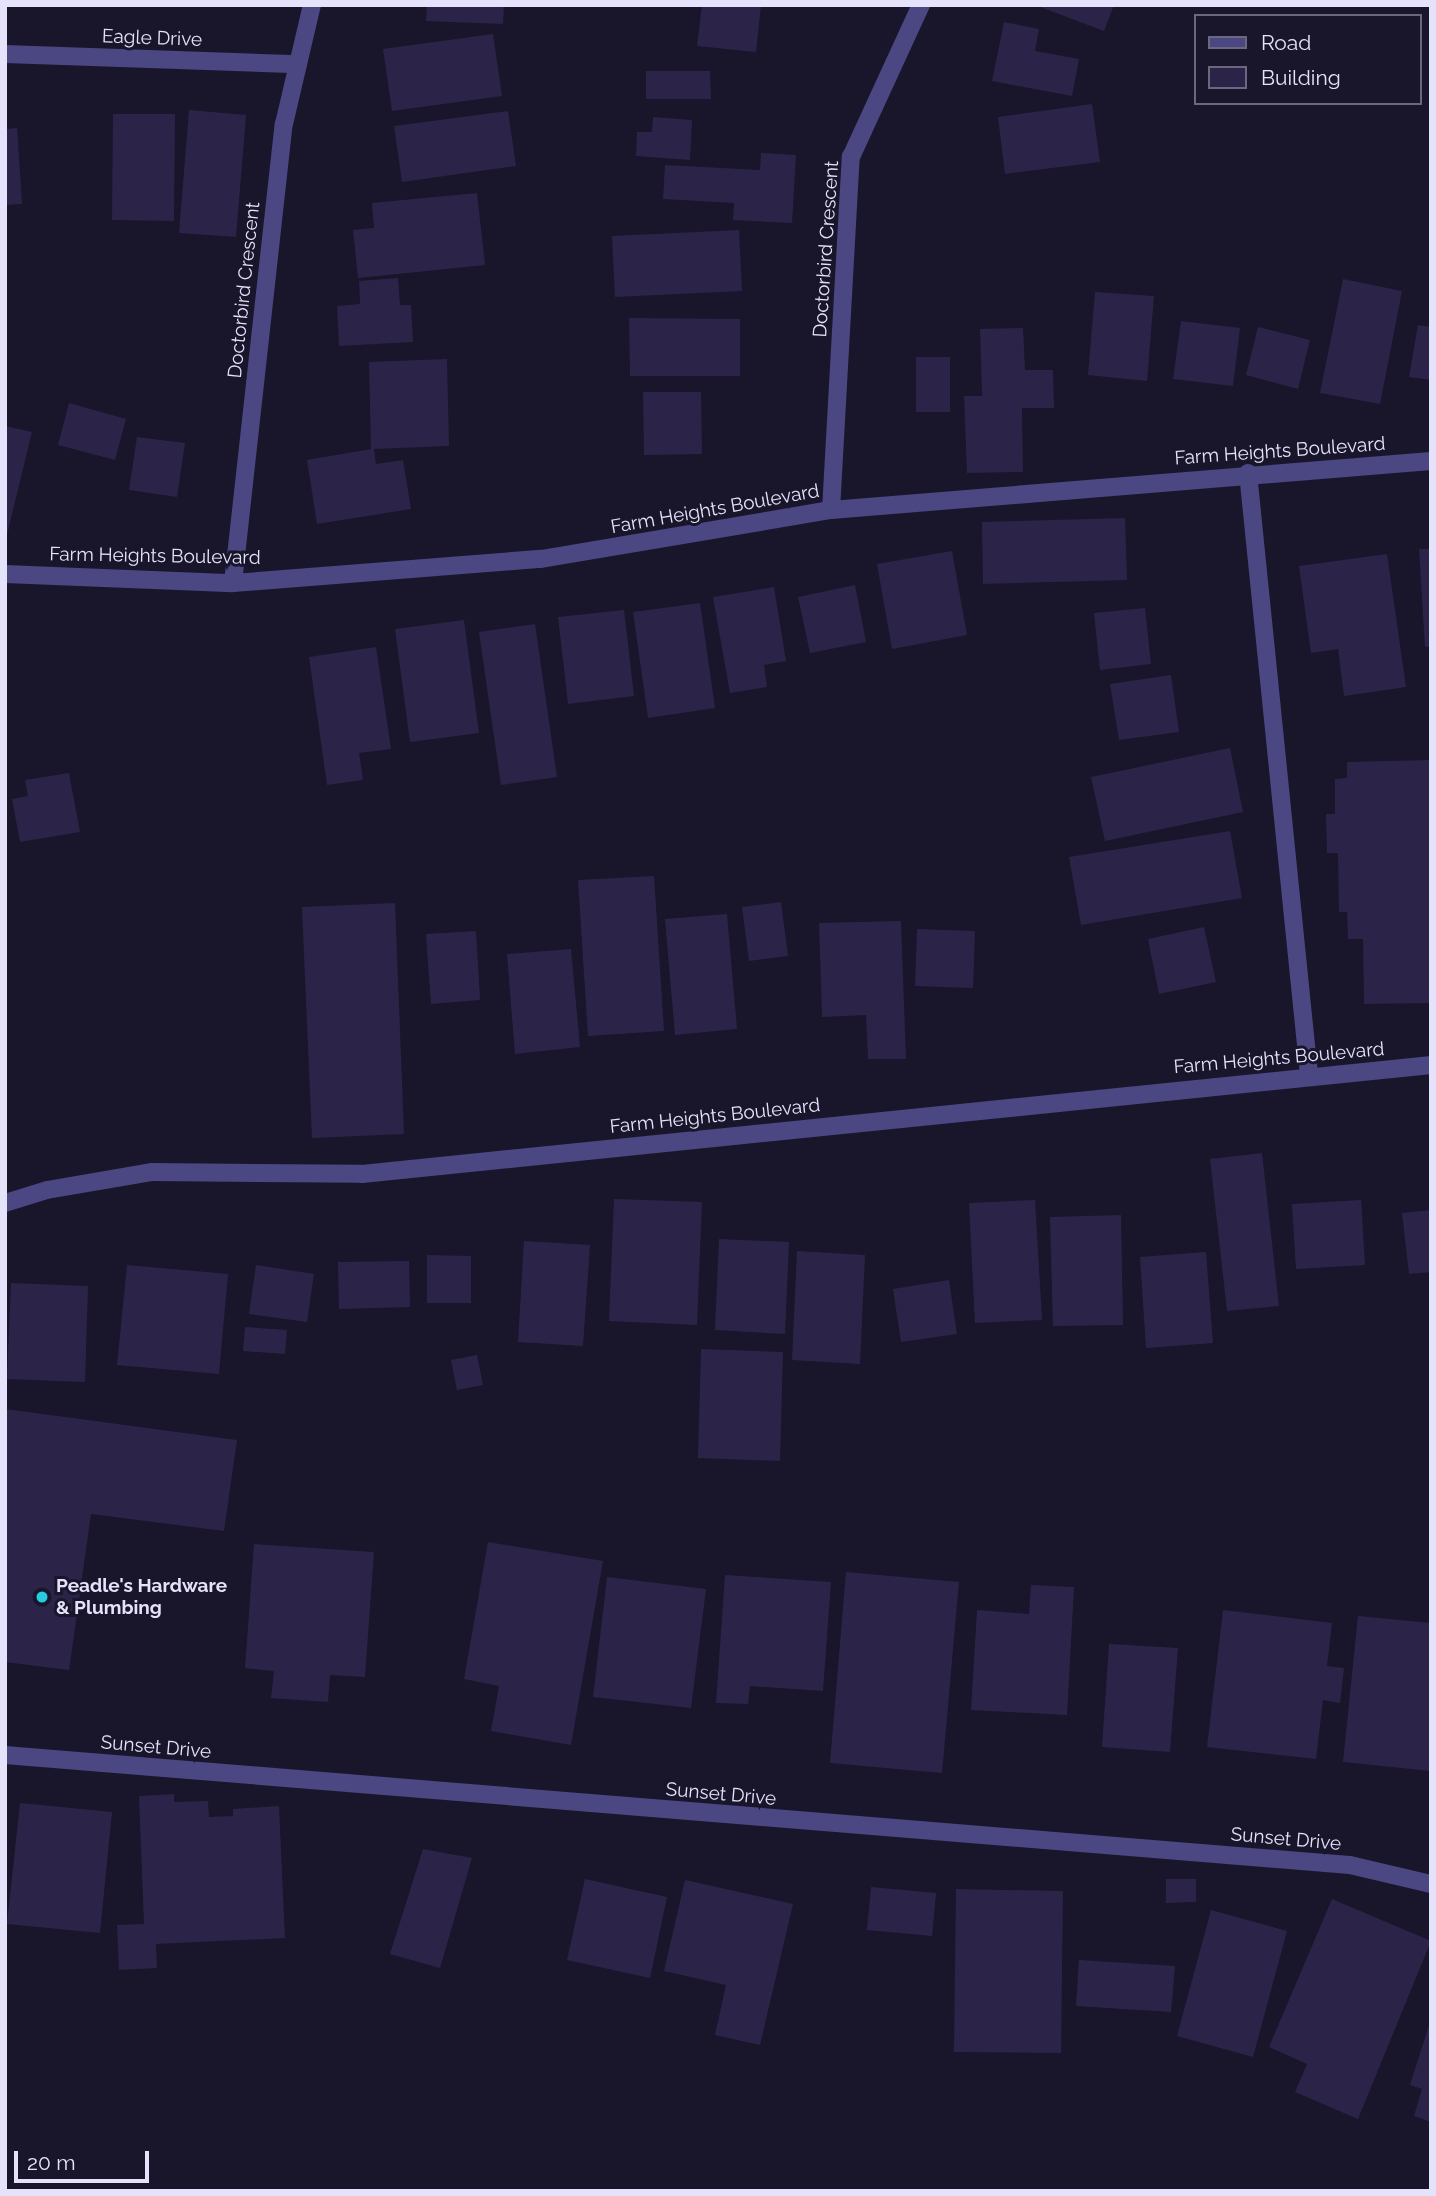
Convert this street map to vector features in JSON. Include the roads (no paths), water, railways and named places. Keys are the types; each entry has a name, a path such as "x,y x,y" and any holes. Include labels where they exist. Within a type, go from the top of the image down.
{"street":[{"name":"Doctorbird Crescent","path":"233,583 284,124 312,5"},
{"name":"Doctorbird Crescent","path":"831,510 851,157 921,5"},
{"name":"Eagle Drive","path":"5,54 298,64"},
{"name":"Farm Heights Boulevard","path":"5,574 233,583 541,559 831,510 1248,473 1431,461"},
{"path":"1248,473 1309,1075"},
{"name":"Farm Heights Boulevard","path":"5,1203 47,1190 152,1172 362,1174 1309,1075 1431,1065"},
{"name":"Sunset Drive","path":"5,1755 1350,1865 1431,1884"}],"place":[{"name":"Peadle's Hardware & Plumbing","path":"42,1597"}]}
